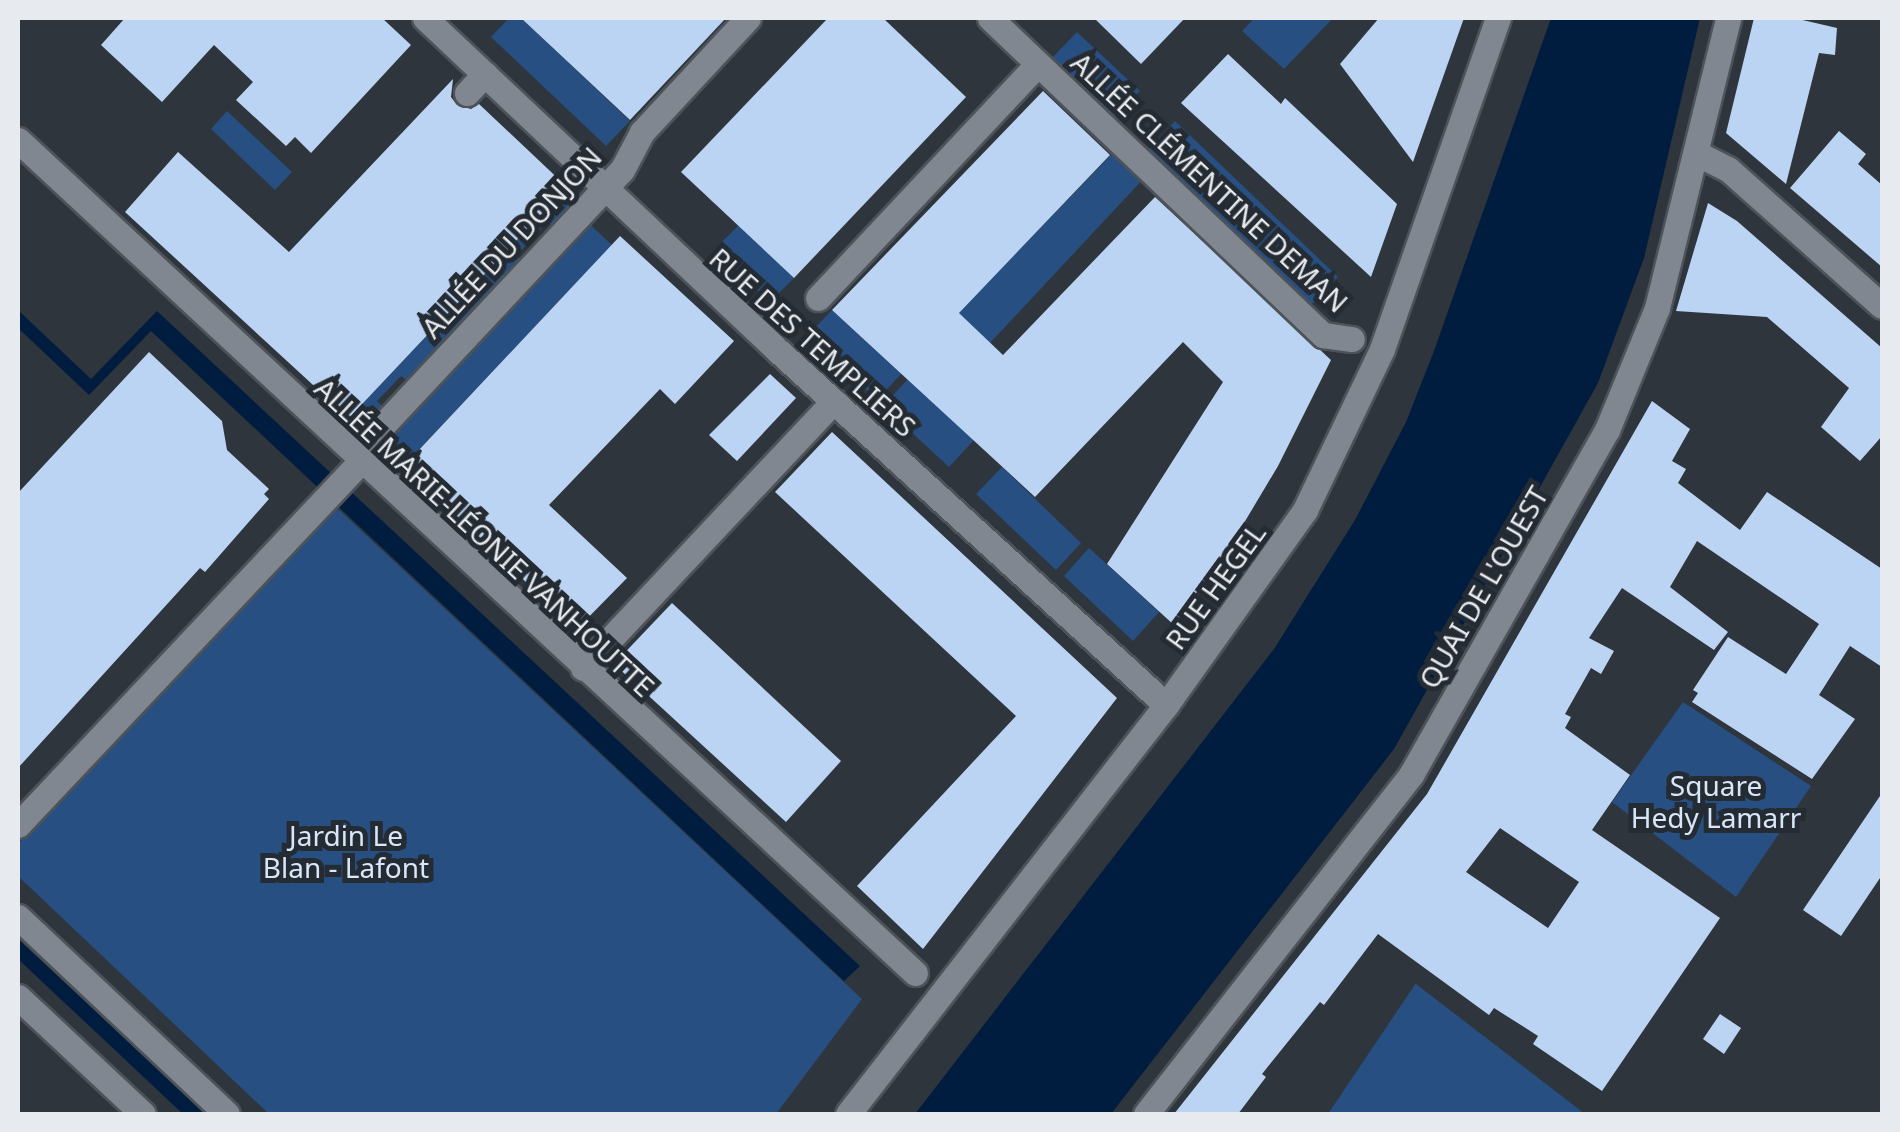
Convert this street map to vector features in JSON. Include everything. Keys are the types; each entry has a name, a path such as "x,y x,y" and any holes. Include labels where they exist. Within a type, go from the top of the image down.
{"street":[{"name":"RUE DES TEMPLIERS","path":"425,18 604,189 1166,705"},
{"name":"ALLÉE DU DONJON","path":"360,462 369,440 622,170 642,132 748,18"},
{"name":"ALLÉE CLÉMENTINE DEMAN","path":"990,18 1323,335 1352,339"},
{"name":"RUE HEGEL","path":"848,1114 1166,705 1275,556 1333,457 1382,349 1498,18"},
{"name":"QUAI DE L'OUEST","path":"1146,1114 1412,773 1616,412 1657,308 1698,154 1728,18"},
{"path":"818,298 1038,64"},
{"path":"468,93 485,74"},
{"name":"ALLÉE MARIE-LÉONIE VANHOUTTE","path":"18,140 915,974"},
{"path":"1698,154 1728,169 1882,306"},
{"path":"583,668 834,400"},
{"path":"18,826 360,462"},
{"path":"18,917 228,1114"},
{"path":"18,997 143,1114"}],"green space":[{"path":"509,18 521,18 630,121 606,146 491,37"},
{"path":"1255,18 1333,18 1284,69 1242,31"},
{"path":"1077,32 1140,91 1115,117 1052,58"},
{"path":"1049,83 1147,175 990,343 932,287 988,282 1113,153 1045,88"},
{"path":"227,111 292,172 275,190 211,129"},
{"path":"1175,121 1338,277 1309,307 1147,151"},
{"path":"564,191 577,203 554,227 547,222 517,255 521,260 408,381 401,376 377,401 383,407 361,430 349,418"},
{"path":"584,219 612,245 402,468 374,442"},
{"path":"739,225 794,278 770,302 714,250"},
{"path":"832,310 902,373 877,400 808,335"},
{"path":"908,379 974,440 949,467 883,406"},
{"path":"1002,467 1081,543 1056,570 976,494"},
{"name":"Jardin Le Blan - Lafont","path":"335,506 862,999 776,1114 269,1114 18,876 18,844"},
{"path":"1089,548 1159,612 1133,641 1064,576"},
{"name":"Square Hedy Lamarr","path":"1683,702 1811,786 1736,897 1612,802"},
{"path":"1416,984 1585,1114 1328,1114"}],"shaded area":[{"path":"1551,18 1700,18 1644,258 1598,383 1394,749 1111,1114 915,1114 1274,649 1355,520 1406,422 1434,351"},
{"path":"18,310 91,379 157,311 860,966 844,981 151,331 89,395 18,328"},
{"path":"18,939 206,1114 183,1114 18,959"}],"building":[{"path":"125,18 382,18 411,45 311,153 295,137 286,146 236,100 253,82 214,45 162,102 101,45"},
{"path":"521,18 726,18 630,120"},
{"path":"828,18 883,18 966,97 794,278 681,172"},
{"path":"1094,18 1185,18 1141,64"},
{"path":"1379,18 1464,18 1413,162 1340,64"},
{"path":"1754,18 1794,18 1837,28 1835,55 1819,53 1786,184 1726,133"},
{"path":"1228,54 1281,104 1285,98 1397,204 1371,277 1181,103"},
{"path":"453,79 451,97 457,105 471,109 479,104 567,187 349,418 125,212 178,152 289,252"},
{"path":"1043,91 1110,155 959,313 1003,355 1155,197 1331,360 1278,466 1238,533 1174,625 1107,564 1223,382 1183,342 1035,497 832,310"},
{"path":"1839,131 1866,154 1858,164 1882,185 1882,267 1790,188"},
{"path":"1708,203 1737,221 1882,348 1882,436 1860,461 1821,427 1849,388 1767,317 1676,311"},
{"path":"620,236 734,341 675,404 660,389 549,505 627,578 577,629 402,468"},
{"path":"149,352 222,421 227,450 269,489 264,494 269,499 205,572 200,568 18,768 18,493"},
{"path":"770,374 796,398 737,461 709,435"},
{"path":"1652,401 1690,429 1672,461 1686,469 1678,483 1740,530 1767,492 1882,569 1882,667 1850,646 1819,695 1855,719 1812,779 1692,702 1698,693 1693,690 1728,637 1786,674 1819,624 1697,541 1670,587 1728,632 1714,650 1622,588 1589,638 1614,651 1601,674 1591,668 1565,714 1571,717 1565,728 1630,775 1592,830 1720,918 1602,1091 1533,1044 1538,1036 1494,1008 1489,1015 1378,934 1324,1005 1320,1002 1262,1074 1266,1077 1238,1114 1174,1114 1427,794","holes":["1500,828 1579,882 1548,928 1466,872"]},
{"path":"832,432 1117,698 923,949 857,886 1016,716 775,492"},
{"path":"672,603 841,761 786,822 614,664"},
{"path":"1882,793 1882,875 1841,936 1803,910"},
{"path":"1720,1014 1741,1028 1724,1054 1703,1039"}]}
